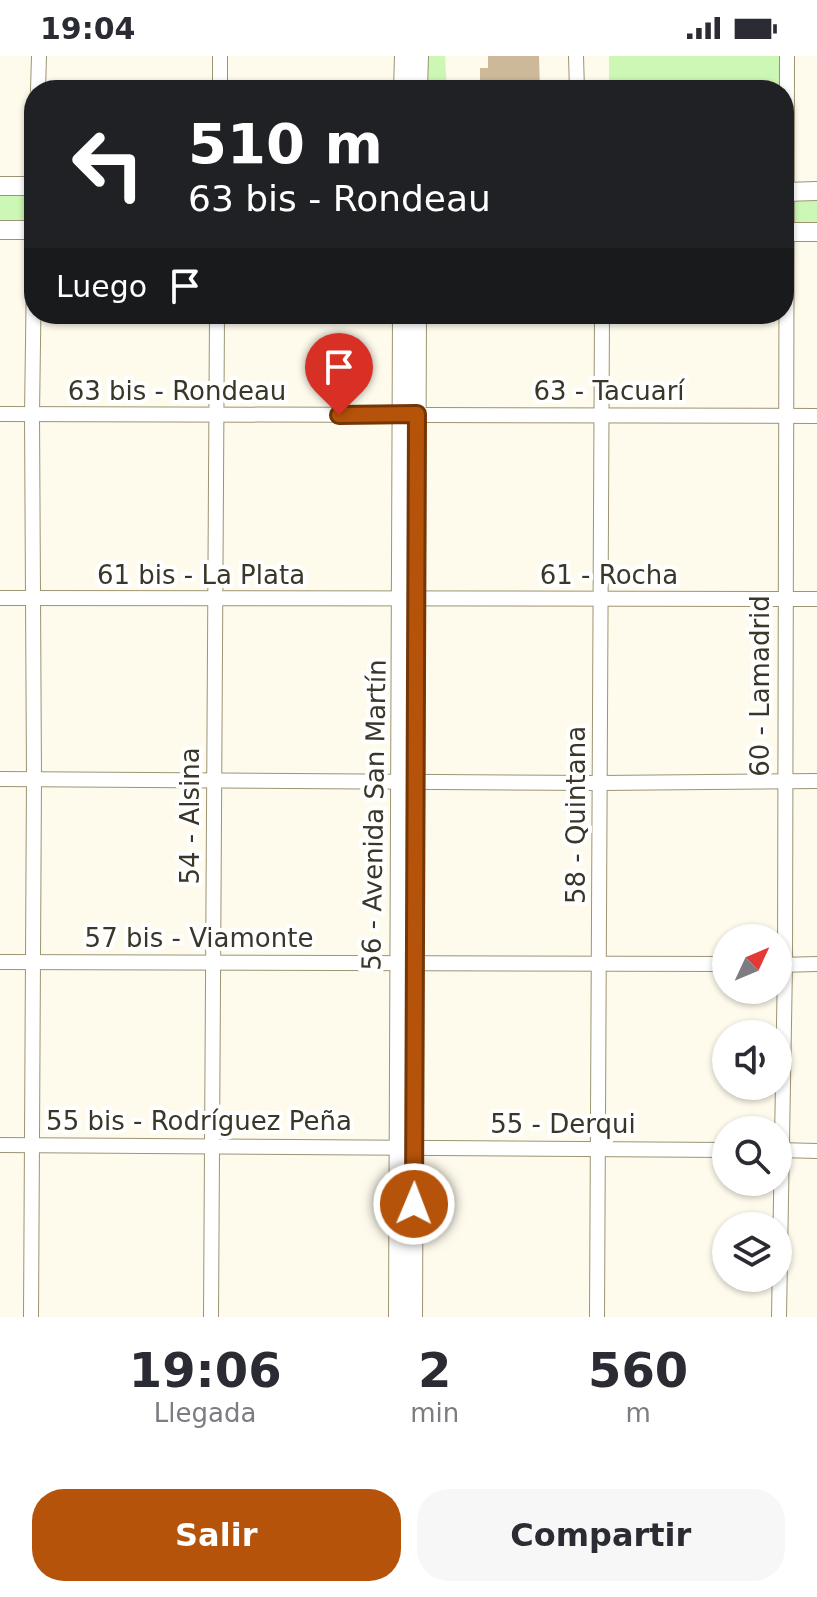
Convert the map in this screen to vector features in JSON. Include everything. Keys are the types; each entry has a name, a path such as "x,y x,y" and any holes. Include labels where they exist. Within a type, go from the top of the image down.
{"main road":[{"path":"403,80 404,56"},
{"path":"418,80 419,56"},
{"path":"0,186 24,186"},
{"path":"794,192 817,191"},
{"path":"0,230 24,230"},
{"path":"794,232 817,232"},
{"name":"56 - Avenida San Martín","path":"403,324 409,414 406,962 407,1146 413,1317"},
{"name":"56 - Avenida San Martín","path":"409,414 416,324"},
{"name":"56 - Avenida San Martín","path":"398,1317 407,1146"}],"street":[{"path":"38,80 39,56"},
{"path":"220,56 220,80"},
{"path":"576,56 577,80"},
{"name":"60 - Lamadrid","path":"787,56 787,80"},
{"path":"31,1317 33,324"},
{"name":"54 - Alsina","path":"211,1317 217,324"},
{"name":"58 - Quintana","path":"597,1317 602,324"},
{"name":"60 - Lamadrid","path":"782,924 785,324"},
{"name":"63 bis - Rondeau","path":"0,414 409,414"},
{"name":"63 - Tacuarí","path":"409,414 817,416"},
{"name":"61 bis - La Plata","path":"0,598 409,600"},
{"name":"61 - Rocha","path":"409,600 817,599"},
{"path":"0,779 600,783 817,781"},
{"name":"57 bis - Viamonte","path":"0,962 712,964"},
{"path":"792,965 817,964"},
{"name":"60 - Lamadrid","path":"779,1116 781,1004"},
{"name":"55 bis - Rodríguez Peña","path":"0,1145 407,1146"},
{"name":"55 - Derqui","path":"407,1146 712,1150"},
{"path":"792,1150 817,1151"},
{"name":"60 - Lamadrid","path":"779,1196 779,1317"}],"green space":[{"path":"427,56 445,56 446,80 426,80"},
{"path":"609,56 781,56 781,80 609,80"},
{"path":"0,194 24,195 24,224 0,224"},
{"path":"794,198 817,198 817,223 794,223"}],"building":[{"path":"488,56 539,56 540,80 480,80 480,68 488,68"}],"route":[{"path":"339,415 417,414 414,1204"}]}
